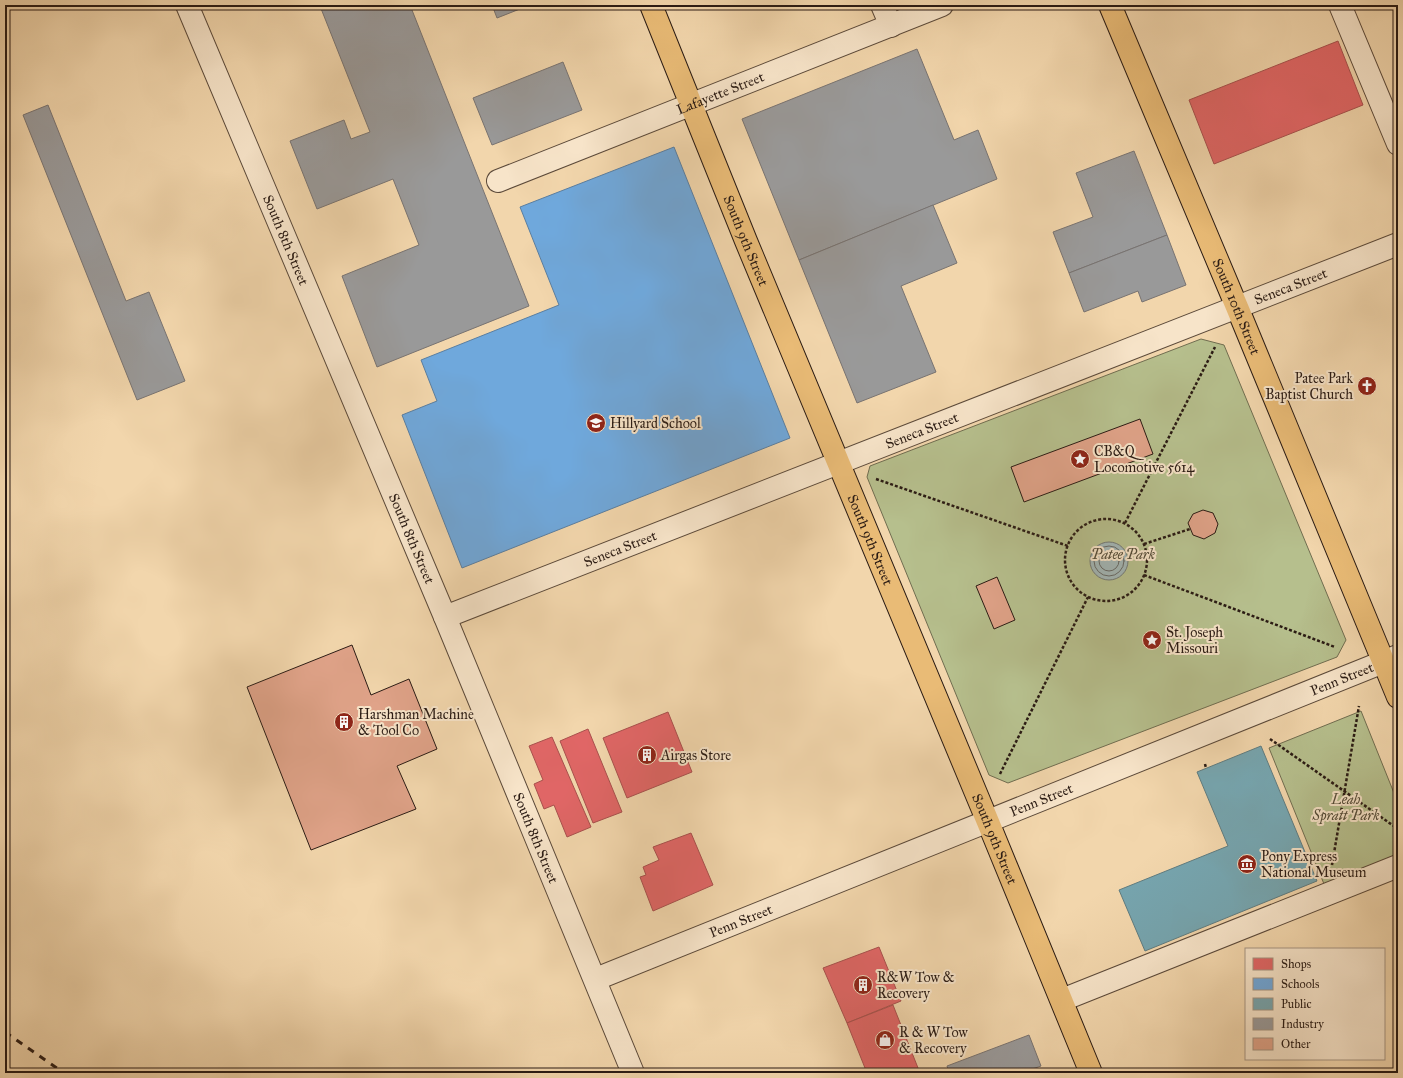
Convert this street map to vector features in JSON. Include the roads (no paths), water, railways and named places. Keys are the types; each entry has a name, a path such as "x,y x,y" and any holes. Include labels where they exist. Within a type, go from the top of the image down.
{"main road":[{"name":"South 9th Street","path":"651,5 746,242 1062,1000 1091,1073"},
{"name":"South 10th Street","path":"1110,5 1237,307 1391,659 1398,697"}],"street":[{"name":"South 8th Street","path":"187,5 446,616 596,979 633,1073"},
{"path":"882,5 891,26"},
{"name":"Lafayette Street","path":"498,181 942,5"},
{"path":"1340,5 1398,144"},
{"name":"Seneca Street","path":"446,616 839,464 1398,244"},
{"name":"Penn Street","path":"596,979 1391,659"},
{"path":"1062,1000 1398,866"}],"water":[{"path":"1105,542 1113,542 1120,545 1125,550 1128,561 1125,572 1120,577 1113,580 1105,580 1098,577 1093,572 1090,565 1090,557 1093,550 1098,545"}],"railway":[{"path":"5,1032 64,1073"}],"place":[{"name":"Patee Park Baptist Church","path":"1367,386"},
{"name":"Hillyard School","path":"596,423"},
{"name":"CB&Q Locomotive 5614","path":"1080,459"},
{"name":"St. Joseph Missouri","path":"1152,640"},
{"name":"Harshman Machine & Tool Co","path":"344,722"},
{"name":"Airgas Store","path":"647,755"},
{"name":"Pony Express National Museum","path":"1247,864"},
{"name":"R&W Tow & Recovery","path":"863,985"},
{"name":"R & W Tow & Recovery","path":"885,1040"}],"park label":[{"name":"Patee Park","path":"1123,554"},
{"name":"Leah Spratt Park","path":"1346,808"}]}
